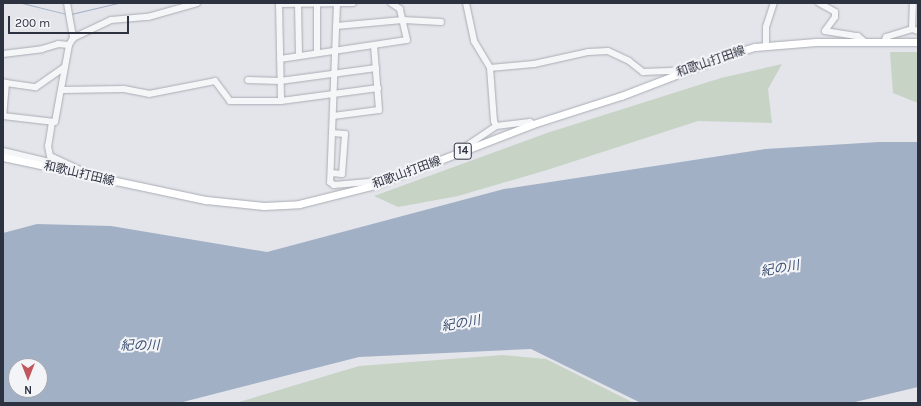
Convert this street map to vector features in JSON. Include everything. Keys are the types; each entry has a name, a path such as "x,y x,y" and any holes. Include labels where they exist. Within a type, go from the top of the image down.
{"main road":[{"name":"和歌山打田線","path":"3,157 206,200 264,206 298,204 375,185 420,170 467,149 533,124 621,96 725,56 766,46 865,42 918,42"}],"street":[{"path":"67,3 67,13 73,38"},
{"path":"88,176 88,173 53,158 47,152 52,122 55,122 62,90 69,45 73,38 111,20 148,17 198,3"},
{"path":"281,101 279,4 353,3"},
{"path":"280,59 336,49 407,40 400,9 392,3"},
{"path":"466,3 474,41 490,68 494,121 496,126"},
{"path":"766,46 766,26 774,3"},
{"path":"819,3 835,12 835,17 825,31 858,36 865,42"},
{"path":"884,42 886,37 915,30 913,3"},
{"path":"298,4 298,55"},
{"path":"317,4 317,52"},
{"path":"337,4 330,182 334,185 372,182 375,185"},
{"path":"336,26 403,20 441,22"},
{"path":"3,54 42,49 58,44 69,45"},
{"path":"333,116 379,110 374,45"},
{"path":"490,68 534,64 588,52 608,51 620,55 642,72 672,71 676,75"},
{"path":"52,122 3,116 5,82 36,87 65,67"},
{"path":"248,80 280,81 335,72 376,68"},
{"path":"62,90 124,89 149,94 215,81 230,101 281,101 378,88"},
{"path":"467,149 468,145 496,126 530,122 533,124"},
{"path":"331,173 342,174 345,134 332,134"},
{"path":"3,151 73,166"}],"green space":[{"path":"890,52 918,52 918,103 893,93"},
{"path":"782,64 768,89 772,123 698,121 547,170 458,196 398,207 374,196 547,133 721,78"},
{"path":"503,355 546,359 634,403 236,403 359,366"}],"water":[{"name":"紀の川","path":"879,142 918,142 918,387 851,403 641,403 531,349 359,357 179,403 3,403 3,233 37,224 111,226 267,252 504,189 765,149"}],"waterway":[{"path":"22,3 66,14"},
{"path":"71,14 118,3"}]}
